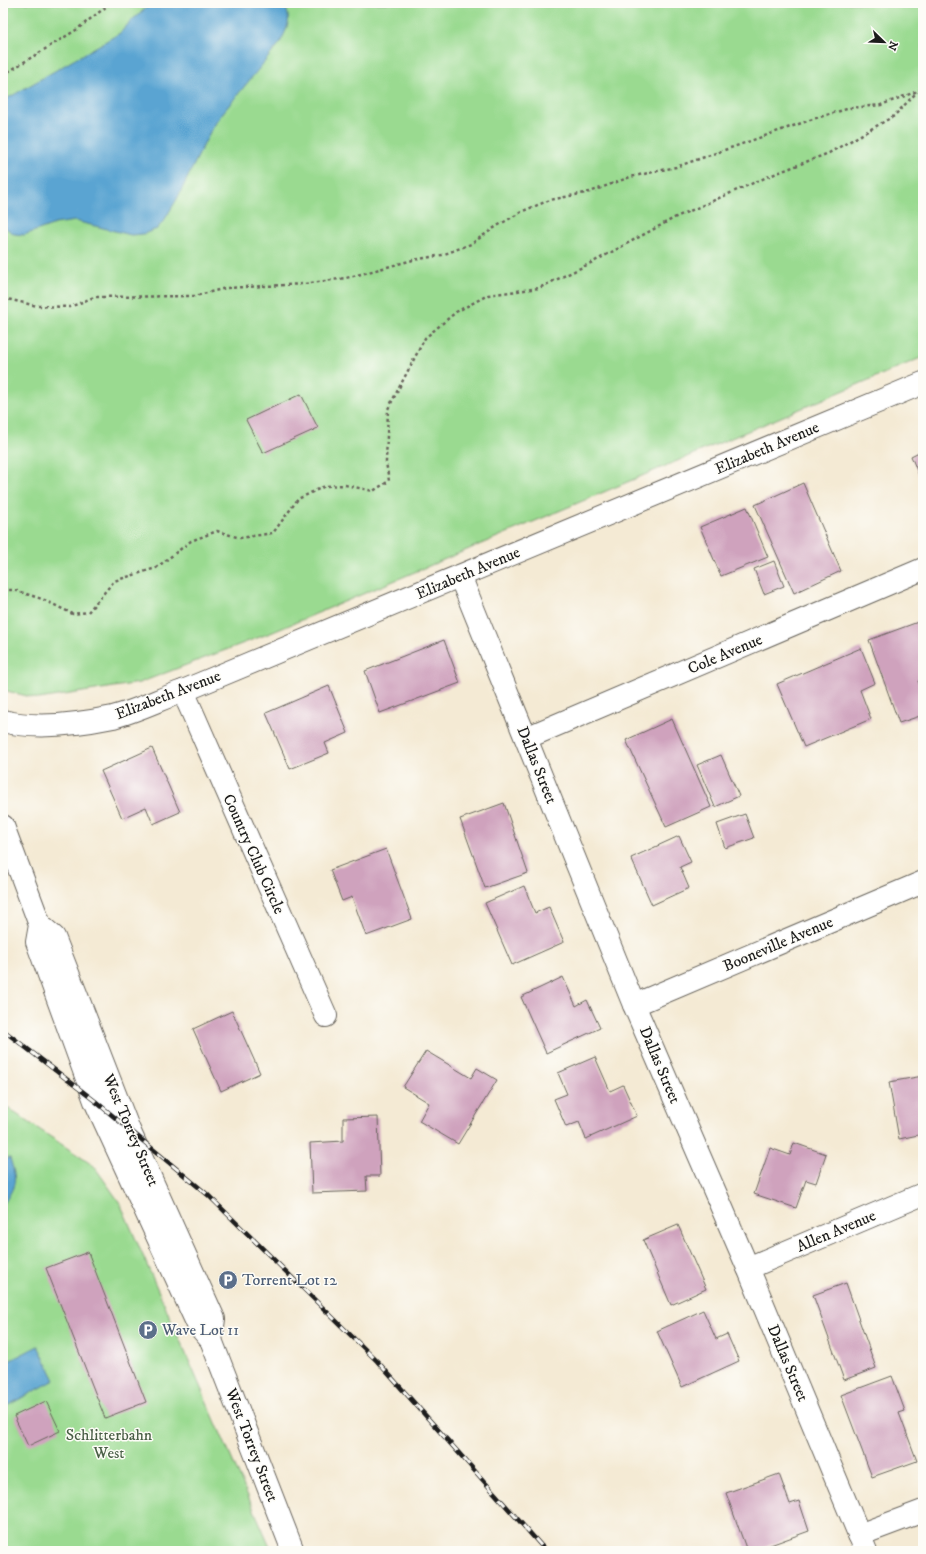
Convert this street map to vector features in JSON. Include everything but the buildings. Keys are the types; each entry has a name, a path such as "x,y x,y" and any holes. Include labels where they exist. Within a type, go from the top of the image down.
{"street":[{"name":"Elizabeth Avenue","path":"3,721 38,725 73,724 114,716 183,691 923,383"},
{"name":"Cole Avenue","path":"526,738 923,569"},
{"name":"Dallas Street","path":"460,576 634,1005 748,1268 863,1543"},
{"name":"Country Club Circle","path":"183,691 326,1016"},
{"name":"West Torrey Street","path":"3,826 40,925 37,942 95,1101 198,1325 211,1340 293,1551"},
{"name":"Booneville Avenue","path":"634,1005 923,882"},
{"name":"Allen Avenue","path":"748,1268 923,1194"},
{"path":"863,1543 923,1511"}],"path":[{"path":"3,75 76,30 111,3"},
{"path":"3,298 37,306 70,307 94,297 196,296 226,288 304,284 346,278 412,260 442,255 471,244 497,226 523,211 550,200 590,192 630,177 676,167 813,118 850,108 881,105 923,89"},
{"path":"3,590 14,590 42,600 73,614 88,612 114,581 156,568 191,541 217,531 240,538 273,533 298,499 325,486 346,484 373,491 389,481 386,462 388,409 425,338 456,312 488,295 539,288 676,217 767,177 829,154 894,116 917,92"}],"green space":[{"path":"3,3 923,3 923,357 273,632 139,683 39,699 3,690"},
{"name":"Schlitterbahn West","path":"3,1105 94,1166 120,1203 272,1551 3,1551"}],"water":[{"path":"152,3 284,3 288,14 288,23 280,43 221,115 210,132 177,199 157,229 143,234 131,235 75,221 55,224 24,235 14,234 3,226 3,101 120,33 132,20"},
{"path":"10,1158 15,1178 11,1192 3,1205 3,1159"},
{"path":"38,1346 55,1380 3,1408 3,1364"}],"railway":[{"path":"3,1030 95,1101 208,1195 377,1361 546,1551"}],"place":[{"name":"Torrent Lot 12","path":"228,1280"},
{"name":"Wave Lot 11","path":"148,1330"}]}
